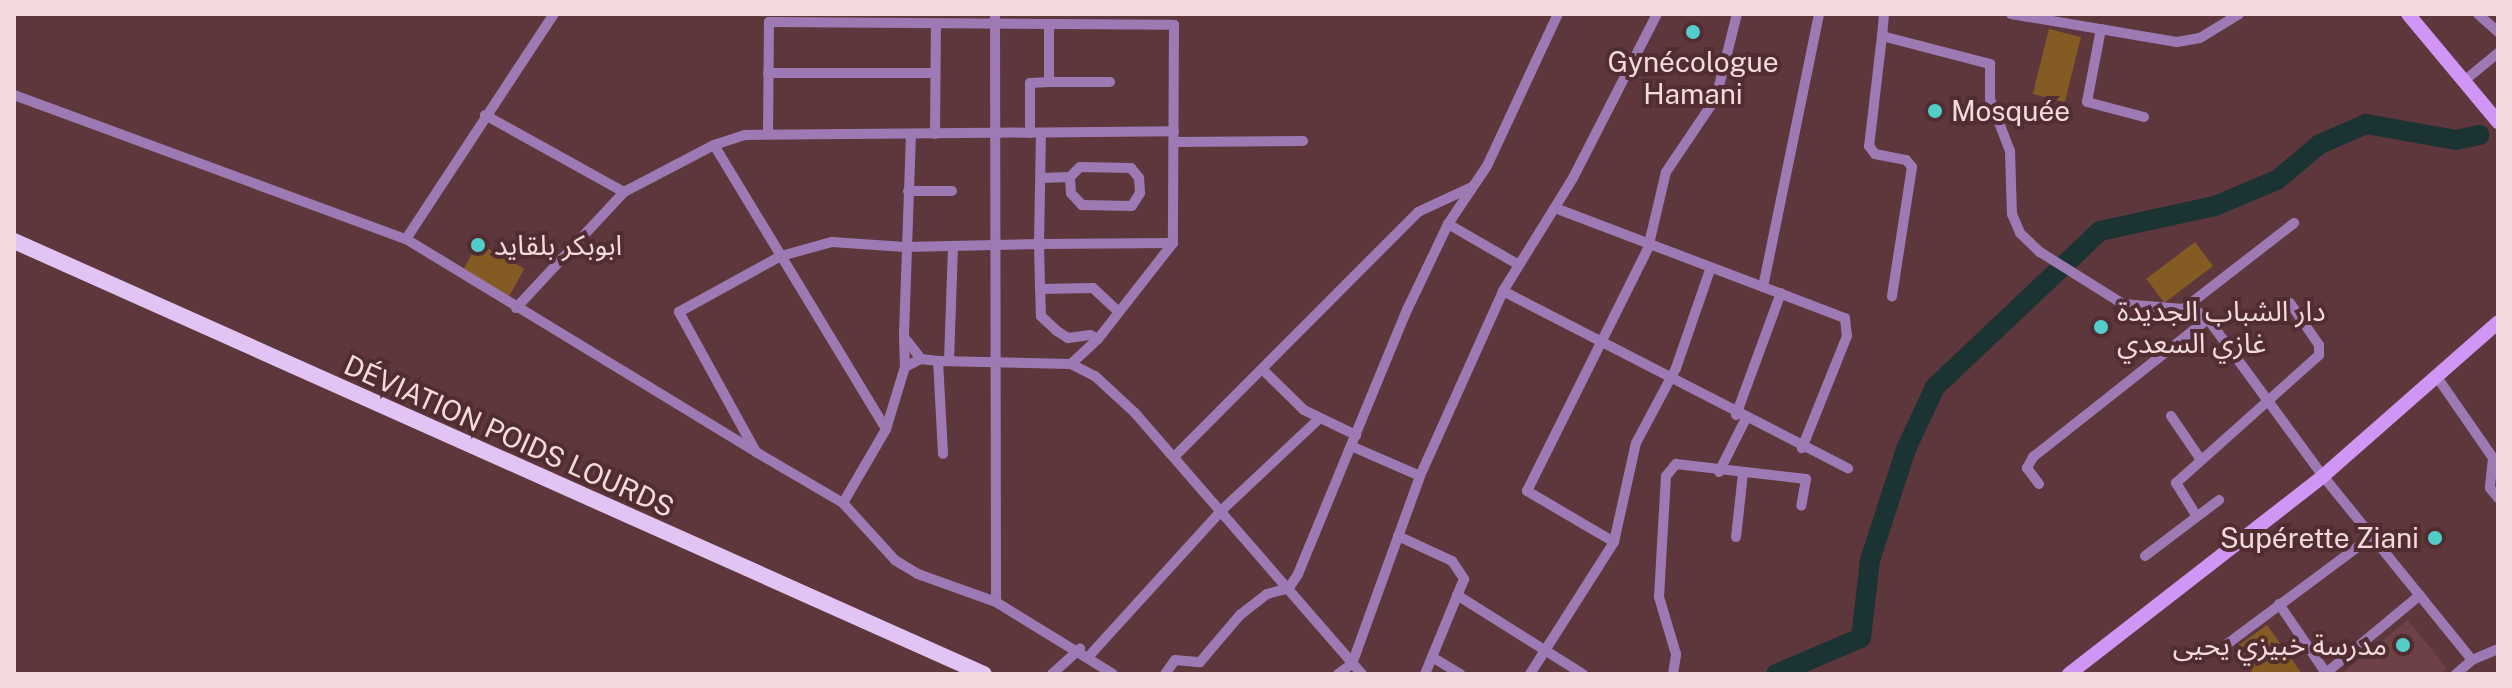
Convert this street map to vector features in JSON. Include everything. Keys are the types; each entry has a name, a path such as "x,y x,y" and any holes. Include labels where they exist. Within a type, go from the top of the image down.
{"main road":[{"path":"2408,14 2497,119"},
{"name":"DÉVIATION POIDS LOURDS","path":"14,241 984,674"},
{"path":"2069,674 2323,476 2498,322"}],"street":[{"path":"406,239 554,14"},
{"path":"1289,588 1448,224 1473,186 1558,14"},
{"path":"1338,674 1352,664 1420,476 1503,291 1555,208 1657,14"},
{"path":"1614,542 1527,491 1604,344 1648,248 1666,172 1716,98 1725,75 1737,14"},
{"path":"1763,287 1819,14"},
{"path":"1884,14 1869,146 1875,154 1906,160 1912,167 1892,296"},
{"path":"2011,14 2177,42 2200,38 2239,14"},
{"path":"2478,14 2498,32"},
{"path":"768,134 769,18 936,24 994,20 1049,24 1174,25 1173,243 1098,339 1071,364"},
{"path":"994,20 996,602"},
{"path":"935,134 936,24"},
{"path":"1049,24 1049,82"},
{"path":"2101,29 2087,102 2144,117"},
{"path":"1882,36 1990,64 1990,99 2010,151 2012,214 2020,233 2040,252 2080,280 2123,304 2195,310 2208,319 2323,476 2472,660"},
{"path":"2464,81 2498,53"},
{"path":"768,73 935,73"},
{"path":"1098,339 1068,338 1041,316 1041,178 1030,83 1110,82"},
{"path":"14,95 406,239 843,503 895,560 918,574 996,602 1085,652 1113,674"},
{"path":"485,115 624,192"},
{"path":"516,308 624,192 714,145 745,135 1036,133 1303,141"},
{"path":"843,503 886,429 905,367 905,247 911,134"},
{"path":"714,145 886,429"},
{"path":"1041,178 1070,177 1080,167 1131,168 1139,178 1140,193 1132,206 1082,205 1071,193 1070,177"},
{"path":"1174,457 1264,371 1418,212 1473,186"},
{"path":"908,191 952,191"},
{"path":"1555,208 1648,248 1845,318 1849,326 1802,448"},
{"path":"2182,310 2294,223"},
{"path":"1448,224 1519,265"},
{"path":"756,452 679,312 781,256 832,242 905,247 1173,243"},
{"path":"943,454 944,361 953,246"},
{"path":"1530,674 1614,542 1636,443 1670,379 1710,270"},
{"path":"1040,289 1093,288 1119,312"},
{"path":"1503,291 1741,418 1848,468"},
{"path":"1719,472 1741,418 1781,293"},
{"path":"2196,515 2176,483 2319,355 2319,345 2290,303"},
{"path":"2039,484 2027,468 2033,457 2208,319"},
{"path":"904,337 921,359"},
{"path":"905,367 921,359 993,360 1071,364 1095,376 1222,510 1362,674"},
{"path":"1264,371 1319,419 1420,476"},
{"path":"2437,377 2493,458 2490,488 2498,498"},
{"path":"2171,416 2201,460"},
{"path":"1052,674 1085,652 1222,510 1319,419"},
{"path":"1673,674 1676,654 1659,597 1666,476 1676,464 1719,472 1806,479 1801,506"},
{"path":"1736,537 1743,474"},
{"path":"2145,556 2219,500"},
{"path":"1398,536 1462,570 1457,595 1425,674"},
{"path":"2219,650 2371,537"},
{"path":"1165,674 1175,660 1200,662 1240,615 1267,594 1289,588"},
{"path":"1457,595 1583,674"},
{"path":"2279,604 2326,673 2420,595"},
{"path":"2456,674 2472,660 2498,649"},
{"path":"1432,657 1460,674"}],"shaded area":[{"path":"2049,29 2081,37 2065,102 2033,94"},
{"path":"2195,242 2213,266 2164,303 2146,279"},
{"path":"478,243 524,269 508,298 462,272"},
{"name":"مدرسة خبيزي يحيى","path":"2408,620 2447,669 2440,674 2341,674"},
{"path":"2267,625 2302,674 2254,674 2235,648"}],"waterway":[{"path":"1776,674 1861,638 1870,560 1906,449 1935,387 2100,231 2215,206 2277,180 2320,144 2366,124 2456,140 2479,135"}],"place":[{"name":"Gynécologue Hamani","path":"1693,32"},
{"name":"Mosquée","path":"1935,111"},
{"name":"ابوبكر بلقايد","path":"478,245"},
{"name":"دار الشباب الجديدة غازي السعدي","path":"2101,327"},
{"name":"Supérette Ziani","path":"2435,538"},
{"name":"مدرسة خبيزي يحيى","path":"2403,645"}]}
